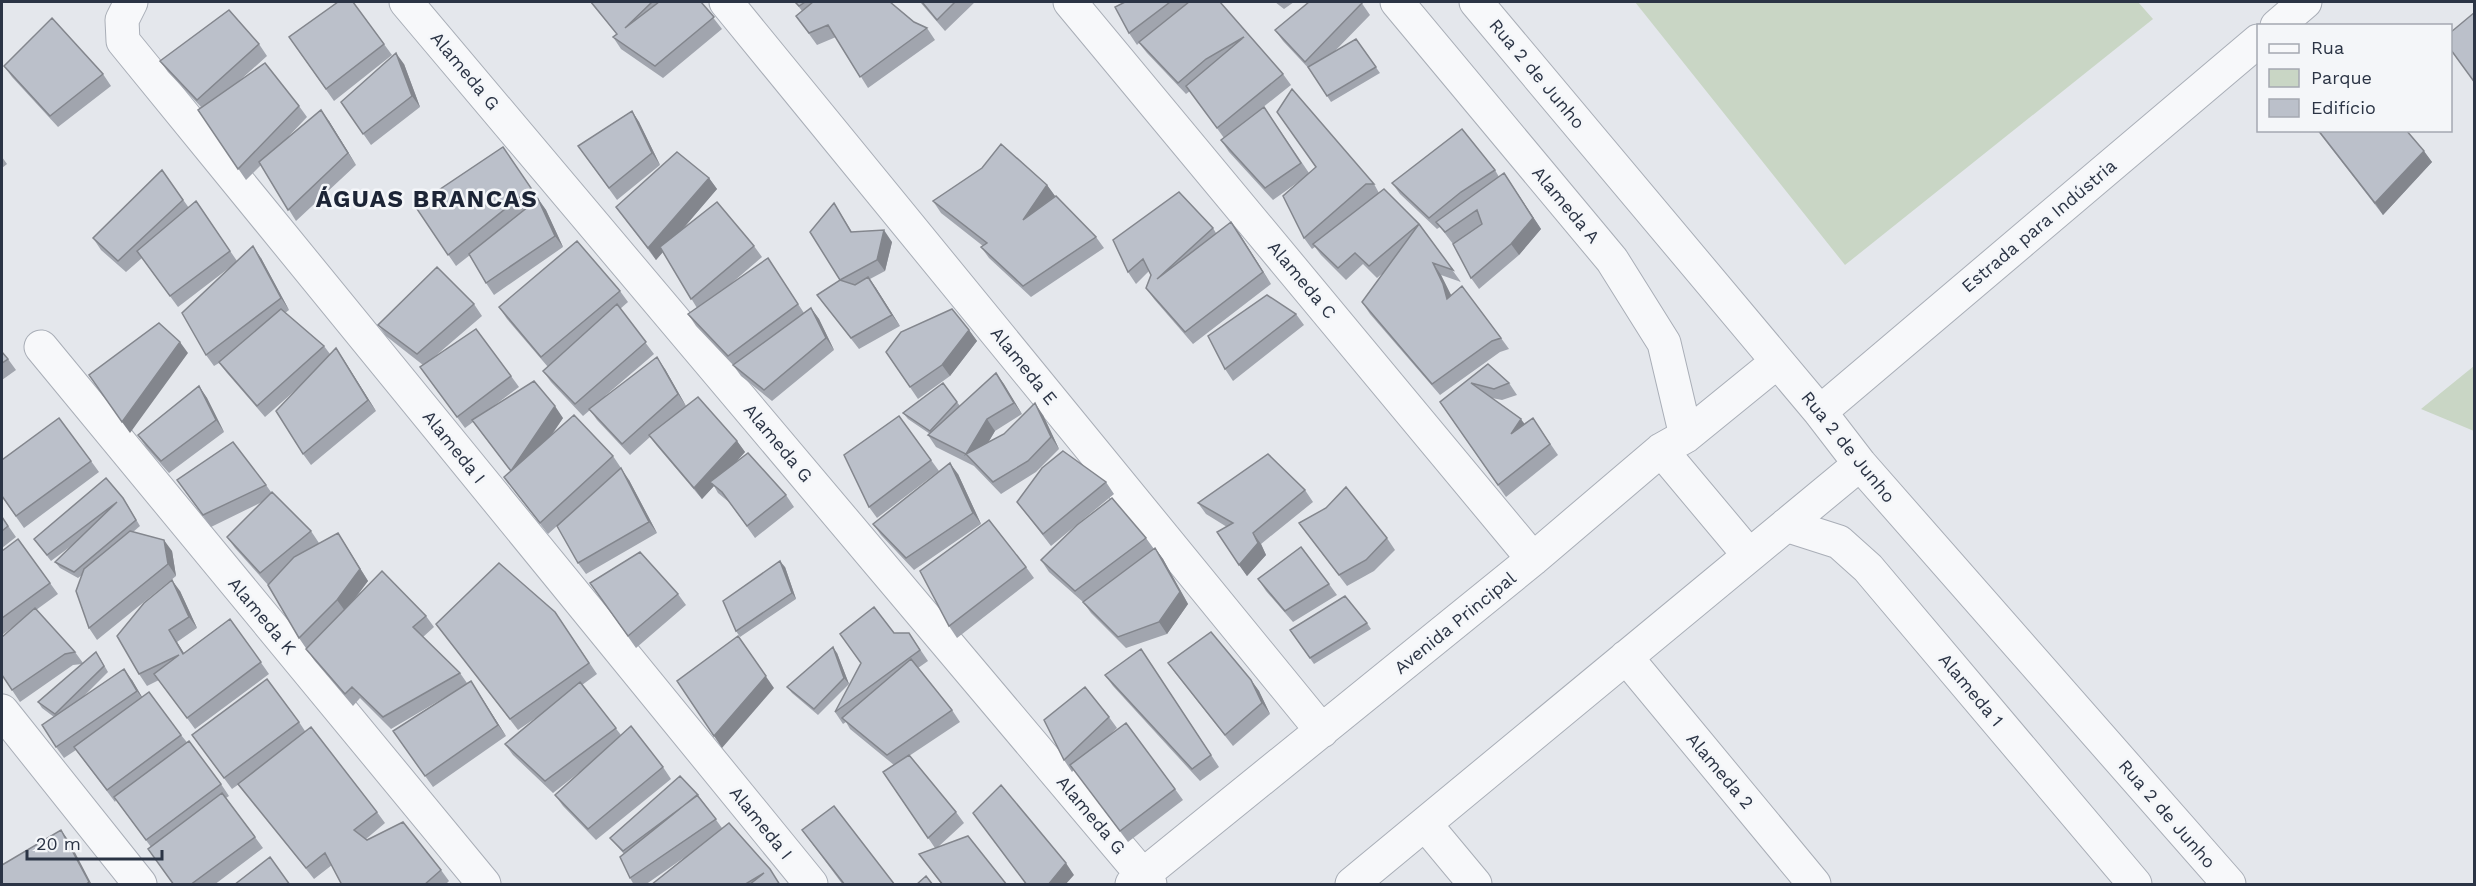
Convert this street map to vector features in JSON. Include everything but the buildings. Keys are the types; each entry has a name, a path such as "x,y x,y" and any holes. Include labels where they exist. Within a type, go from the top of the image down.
{"street":[{"name":"Alameda I","path":"131,2 122,20 123,41 812,885"},
{"name":"Alameda G","path":"406,2 1142,882"},
{"name":"Alameda E","path":"726,2 1322,730"},
{"name":"Alameda C","path":"1070,2 1533,559"},
{"name":"Alameda A","path":"1397,2 1612,260 1664,343 1674,443"},
{"name":"Rua 2 de Junho","path":"1476,2 1820,412 1860,464 2229,885"},
{"path":"2279,24 2305,2"},
{"name":"Estrada para Indústria","path":"1820,412 2257,43"},
{"name":"Alameda K","path":"41,347 484,885"},
{"name":"Avenida Principal","path":"1142,882 1322,730 1777,362"},
{"path":"1674,443 1749,555"},
{"path":"1352,885 1860,464"},
{"name":"Alameda 1","path":"1786,525 1839,542 1868,568 2135,885"},
{"name":"Alameda 2","path":"1626,657 1814,885"},
{"path":"2,711 140,885"},
{"path":"1425,824 1475,885"}],"green space":[{"path":"1635,2 2138,2 2153,19 1845,265"},
{"path":"2474,366 2474,431 2421,409"}],"district":[{"name":"ÁGUAS BRANCAS","path":"427,199"}]}
